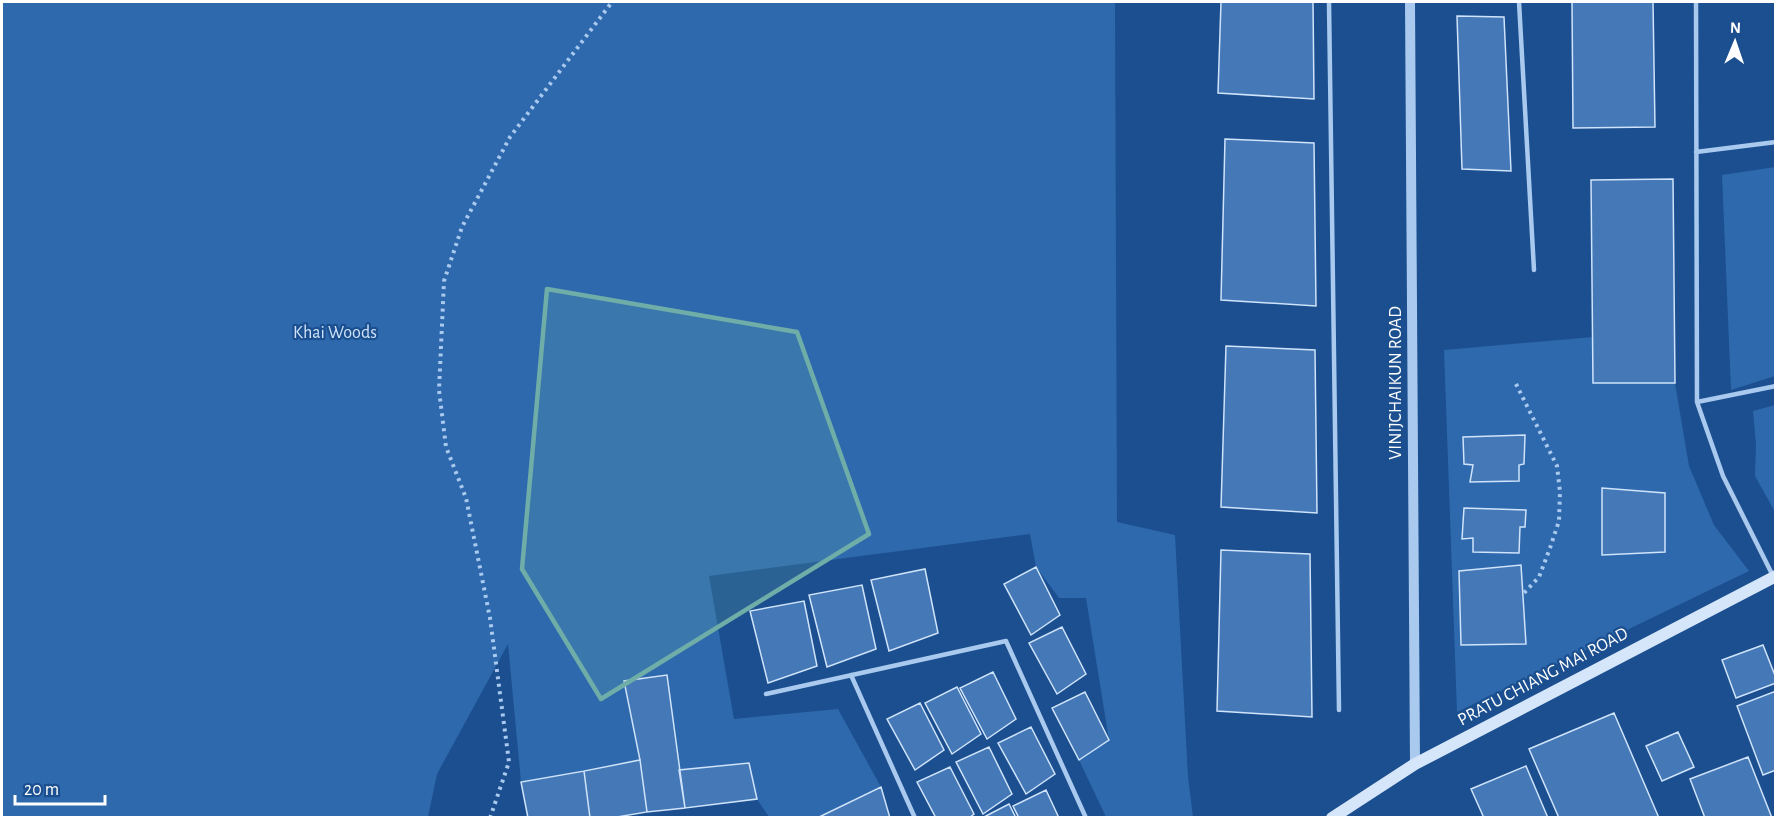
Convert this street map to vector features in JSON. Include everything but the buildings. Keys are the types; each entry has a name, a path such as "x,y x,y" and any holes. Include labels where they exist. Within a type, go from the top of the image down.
{"main road":[{"name":"PRATU CHIANG MAI ROAD","path":"1332,818 1415,764 1775,577"}],"street":[{"name":"VINIJCHAIKUN ROAD","path":"1410,2 1415,764"}],"lane":[{"path":"1329,2 1339,710"},
{"path":"1519,2 1534,270"},
{"path":"1696,2 1697,402 1723,476 1775,577"},
{"path":"1696,152 1776,142"},
{"path":"1697,402 1776,386"},
{"path":"766,694 1006,641 1086,818"},
{"path":"851,675 915,818"}],"path":[{"path":"490,818 509,762 490,618 466,498 446,447 439,390 444,281 462,227 510,137 612,2"},
{"path":"1516,384 1557,466 1560,492 1559,521 1550,548 1539,577 1523,594"}],"highlighted area":[{"path":"547,289 797,332 869,534 601,699 522,569"}],"green space":[{"name":"Khai Woods","path":"2,2 1115,2 1117,522 1175,535 1188,777 1193,817 1106,817 1079,760 1109,740 1086,598 1059,598 1036,567 1030,534 709,576 734,719 838,709 881,787 817,817 769,817 757,799 749,763 679,770 666,675 624,682 640,760 521,782 508,644 437,774 428,817 2,818"},
{"path":"1775,167 1775,376 1731,390 1722,175"},
{"path":"1593,337 1593,383 1675,383 1689,466 1714,525 1749,571 1457,712 1444,350"},
{"path":"1776,405 1775,512 1755,476 1756,444 1753,411"}]}
